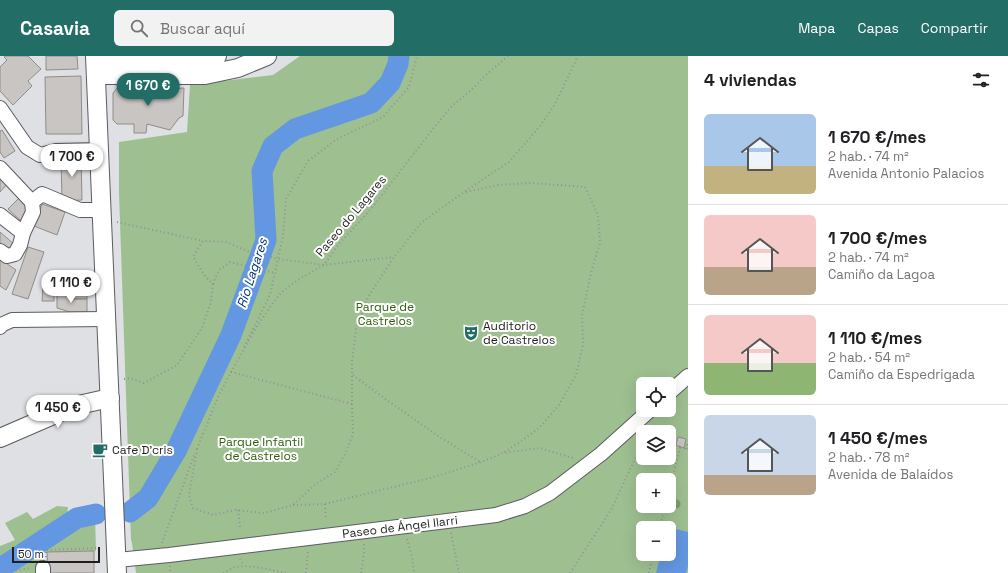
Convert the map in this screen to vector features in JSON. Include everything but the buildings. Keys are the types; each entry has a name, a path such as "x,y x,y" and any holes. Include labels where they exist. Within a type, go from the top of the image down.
{"main road":[{"path":"96,63 203,59 217,56"},
{"path":"96,63 206,74 238,68 267,56"},
{"path":"96,63 117,566"},
{"path":"0,438 109,390"}],"street":[{"path":"0,108 27,147 40,155 56,151 100,150"},
{"path":"0,168 32,202 33,212 15,254 7,256 0,251"},
{"path":"32,202 42,194 80,210 102,210"},
{"path":"0,215 23,233"},
{"path":"0,327 1,325 12,320 106,319"},
{"path":"676,387 688,376"},
{"name":"Paseo de Ángel Ilarri","path":"117,566 177,554 496,515 525,506 550,493 601,454 642,417"}],"path":[{"path":"352,404 231,372 270,295 283,236 286,199 308,161 337,140 383,117 409,87 417,56"},
{"name":"Paseo do Lagares","path":"162,547 197,449 218,397 257,326 278,296 298,280 324,265 338,245 370,208 452,106 508,56"},
{"path":"293,505 317,483 334,472 345,454 353,434 352,362 356,328 368,297 394,256 422,222 509,162 540,126 555,104 578,56"},
{"path":"197,449 189,494 193,508 213,515 235,510 264,513 293,505 325,504 434,477 481,462 503,453 540,427 559,405 576,375 583,344 582,315 591,272 600,244 598,215 585,187 532,183 498,185 464,192"},
{"path":"117,222 203,241 226,242 248,251 278,259 324,265 394,256"},
{"path":"203,241 193,257 205,276 213,284"},
{"path":"109,390 130,378 144,383 177,365 202,328 210,302 213,284 219,270 230,262 275,273"},
{"path":"352,375 438,436 481,462"},
{"path":"674,473 680,448 687,449 688,442"},
{"path":"503,453 540,448 573,458"},
{"path":"570,573 611,510 636,457"},
{"path":"325,504 326,520"},
{"path":"238,510 240,527"},
{"path":"451,531 459,573"},
{"path":"406,536 412,557 414,573"},
{"path":"361,573 364,541"},
{"path":"0,573 39,570 47,567 46,550 98,548"},
{"path":"306,573 308,548"},
{"path":"238,556 244,566"},
{"path":"649,573 652,561"},
{"path":"223,573 233,568 244,566 286,573"}],"green space":[{"name":"Parque de Castrelos","path":"300,56 688,56 688,573 136,573 131,540 119,193 119,142 187,132 190,85 273,75"},
{"path":"57,506 68,507 67,517 95,516 96,551 44,553 45,565 38,573 0,573 0,546 15,540 5,523 27,512 33,519"}],"water":[{"path":"676,529 688,532 688,566 686,573 656,573 659,561 676,561"}],"waterway":[{"name":"Río Lagares","path":"130,512 148,498 176,451 231,335 266,240 262,171 273,146 295,129 371,103 390,83 398,64 399,56"},
{"name":"Río Lagares","path":"0,566 4,566 77,518 96,514"}],"place":[{"name":"Auditorio de Castrelos","path":"471,333"},
{"name":"Cafe D'cris","path":"100,450"}],"park label":[{"name":"Parque Infantil de Castrelos","path":"261,449"}]}
